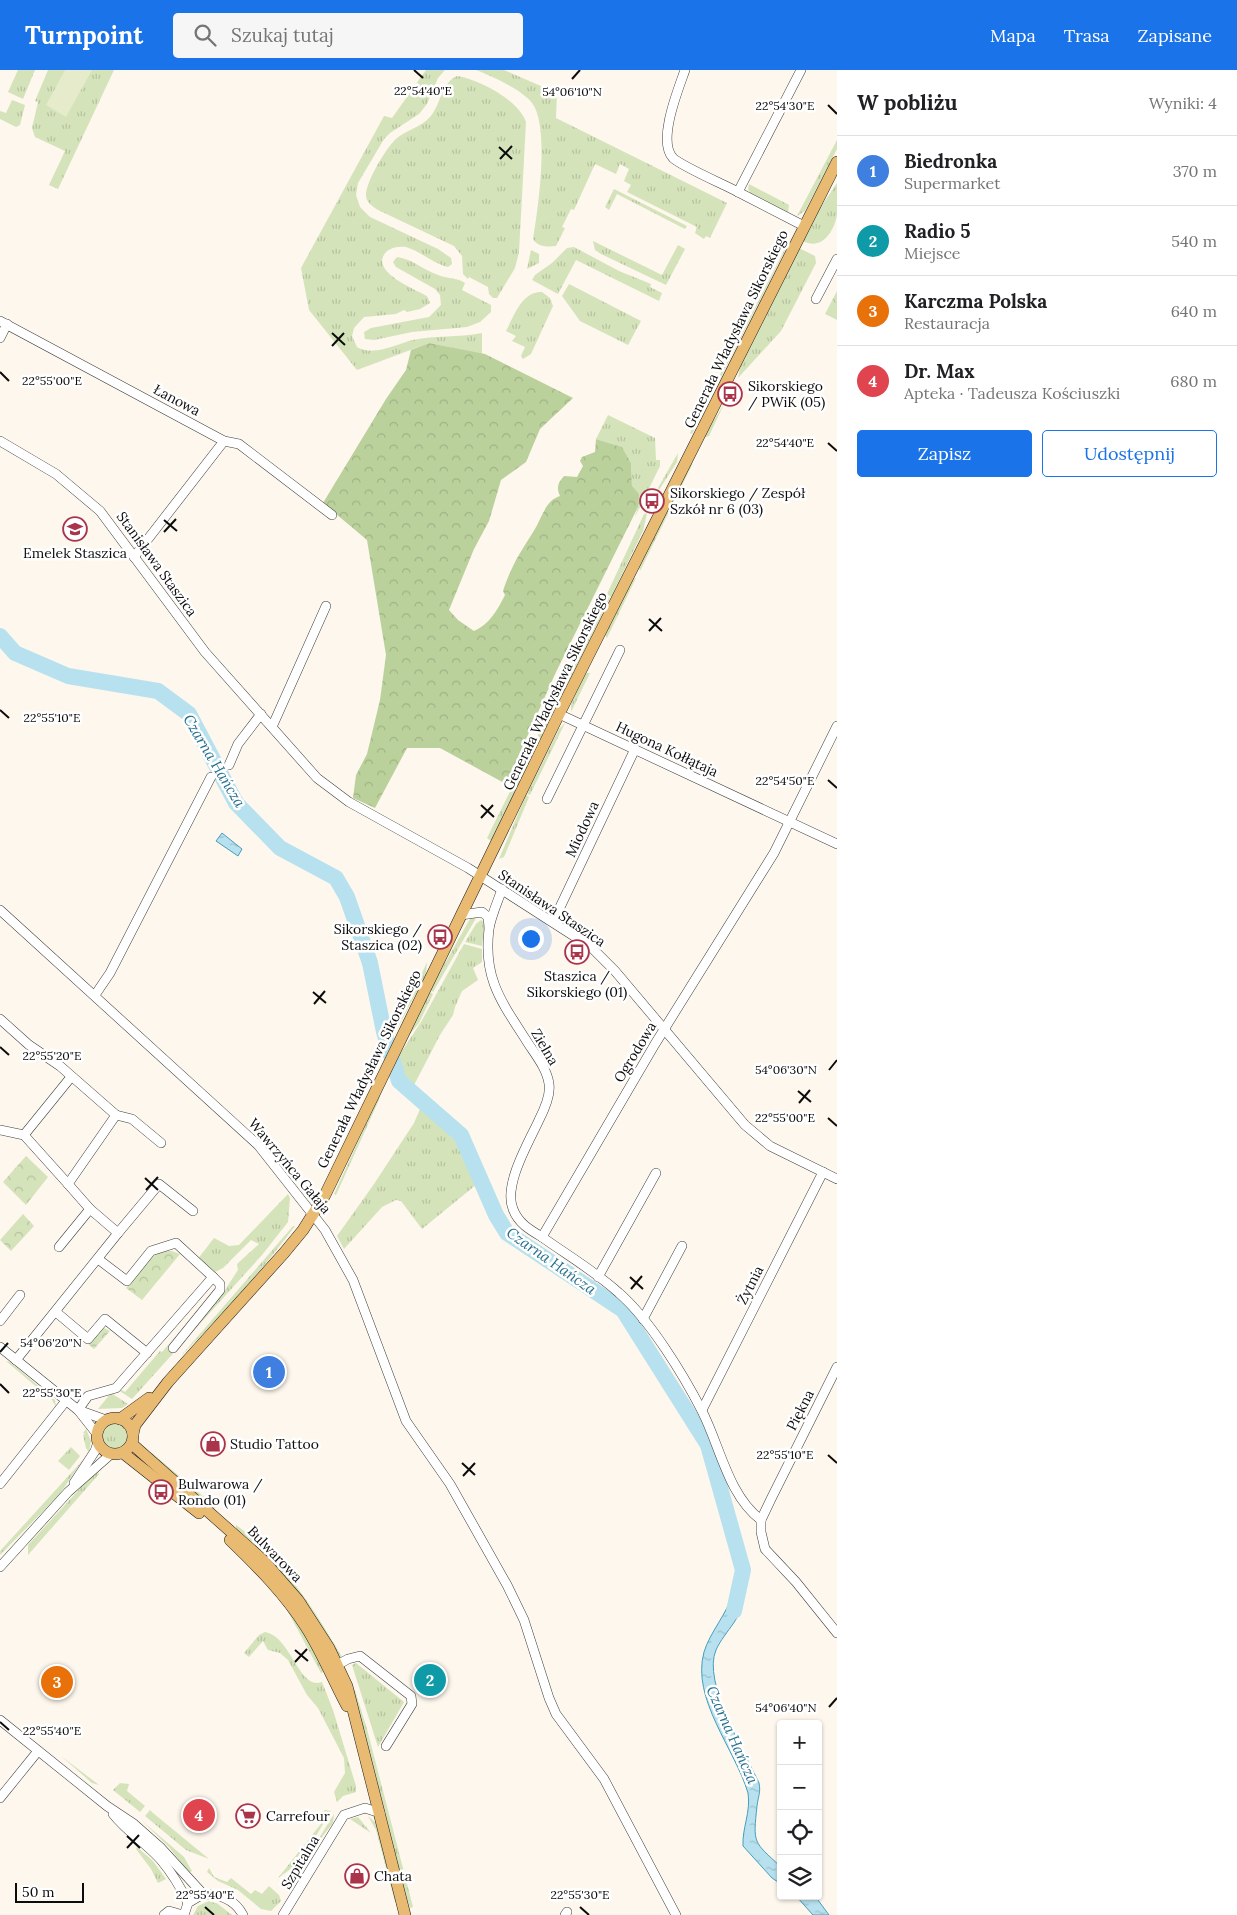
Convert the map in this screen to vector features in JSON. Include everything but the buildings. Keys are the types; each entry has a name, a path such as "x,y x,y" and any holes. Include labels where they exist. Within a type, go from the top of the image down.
{"main road":[{"name":"Generała Władysława Sikorskiego","path":"132,1439 135,1424 168,1382 267,1273 314,1214 559,714 837,162"},
{"name":"Generała Władysława Sikorskiego","path":"120,1419 130,1414 168,1382"},
{"path":"120,1419 129,1424 132,1439 123,1453 111,1454 103,1450 97,1438 100,1426 106,1420 120,1419"},
{"name":"Bulwarowa","path":"132,1439 231,1530 282,1580 314,1624 334,1667 353,1716 375,1793 405,1915"},
{"name":"Bulwarowa","path":"123,1453 209,1521 260,1569 298,1616 334,1667"}],"street":[{"name":"Generała Władysława Sikorskiego","path":"685,70 667,131 667,146 673,158 804,226"},
{"path":"738,192 801,70"},
{"path":"816,299 836,265"},
{"path":"0,338 4,322"},
{"name":"Łanowa","path":"4,322 224,441 239,444 332,515"},
{"name":"Stanisława Staszica","path":"0,441 56,474 90,501 116,530 204,652 317,778 349,802 502,889 591,947 615,971 734,1113 759,1137 770,1146 837,1179"},
{"path":"134,557 224,441"},
{"path":"272,726 326,606"},
{"path":"547,799 582,724 620,650"},
{"path":"229,765 238,744 261,714"},
{"name":"Hugona Kołłątaja","path":"559,714 636,748 789,823 837,844"},
{"path":"789,823 837,726"},
{"name":"Miodowa","path":"553,922 636,748"},
{"path":"95,995 110,973 211,777"},
{"name":"Ogrodowa","path":"542,1237 664,1030 774,853 789,823"},
{"name":"Zielna","path":"502,889 489,927 488,953 493,984 500,1000 541,1064 549,1084 545,1108 511,1188 512,1208 519,1220 542,1237"},
{"name":"Wawrzyńca Gałaja","path":"0,910 258,1145 314,1214 340,1253 353,1280 376,1346 406,1421 450,1484 516,1602 524,1620 548,1698 556,1714 604,1779 676,1915"},
{"path":"461,916 482,912 488,916 489,927"},
{"path":"0,1019 29,1046 60,1066 116,1115 132,1119 161,1143"},
{"path":"24,1135 71,1077"},
{"path":"68,1184 116,1115"},
{"path":"0,1130 24,1135 90,1209 118,1233"},
{"name":"Żytnia","path":"702,1410 823,1172"},
{"path":"598,1277 656,1173"},
{"path":"16,1360 160,1184 193,1211"},
{"path":"59,1247 90,1209"},
{"path":"542,1237 619,1292 643,1319 702,1410 729,1475 745,1506 761,1520 761,1532 765,1549 796,1582 837,1633"},
{"path":"98,1259 126,1281 151,1251 176,1244 220,1284 220,1290 173,1348"},
{"path":"643,1319 682,1246"},
{"path":"78,1410 88,1396 116,1388 213,1277"},
{"path":"0,1321 20,1295"},
{"path":"56,1312 88,1339 105,1319 148,1353"},
{"path":"2,1352 16,1360 65,1402 78,1410 106,1420"},
{"name":"Piękna","path":"761,1520 837,1367"},
{"path":"0,1484 65,1402"},
{"path":"68,1492 95,1451 97,1438 78,1410"},
{"path":"0,1568 68,1492 111,1454"},
{"path":"334,1667 348,1658 360,1656 411,1696 412,1704 386,1746"},
{"path":"0,1720 107,1806 134,1824 160,1847 203,1894"},
{"path":"0,1798 38,1751"},
{"path":"375,1793 365,1808 380,1813"},
{"path":"107,1806 125,1828 160,1859 180,1886 188,1903"},
{"name":"Szpitalna","path":"283,1915 344,1816 365,1808"},
{"path":"164,1915 169,1911 184,1915 188,1903 203,1894 224,1897 233,1903 243,1915"}],"green space":[{"path":"18,70 35,70 23,99 8,92"},
{"path":"48,70 114,70 58,189 49,185 65,151 35,137 32,128 38,102 35,101"},
{"path":"65,70 92,70 66,117 46,105"},
{"path":"426,70 445,70 438,78 427,104 419,114 384,139 358,183 356,195 360,207 370,217 438,249 451,258 452,264 448,267 442,265 406,247 396,247 387,251 382,258 383,265 388,272 404,284 427,296 430,303 420,309 407,312 404,310 396,314 364,317 354,328 352,336 357,347 371,351 385,349 422,338 482,333 482,354 429,343 357,370 309,310 301,268 384,116 392,118"},
{"path":"476,70 504,70 557,93 556,118 727,203 710,238 706,236 704,239 695,233 697,227 627,192 631,185 624,181 629,169 620,164 616,174 595,164 574,210 571,209 562,227 565,228 556,246 537,244 533,239 542,148 537,114 532,103 521,93"},
{"path":"457,76 476,81 497,92 515,106 526,122 519,252 515,268 497,298 493,298 489,294 488,287 469,277 468,279 463,274 462,256 454,246 378,210 369,203 366,196 369,183 377,165 393,142 430,117 437,107 444,89"},
{"path":"12,100 25,105 20,125 16,127 0,119 0,111 6,113"},
{"path":"837,140 837,149 805,211 797,216"},
{"path":"837,183 837,215 833,228 821,242 815,244 803,241 818,211"},
{"path":"749,184 789,205 788,213 751,194 748,189"},
{"path":"614,189 687,226 685,229 617,194 609,210 605,207"},
{"path":"593,241 662,275 678,245 685,249 666,285 601,254 595,250"},
{"path":"788,243 692,434 690,433"},
{"path":"574,247 619,271 651,284 650,287 662,293 659,301 576,260 558,294 532,280 535,275 552,263 567,248"},
{"path":"799,248 815,256 816,263 781,331 738,378 741,363"},
{"path":"531,250 539,254 539,263 527,269"},
{"path":"397,257 408,260 438,275 465,283 462,290 491,305 491,312 480,322 467,327 412,332 374,340 365,339 364,332 371,328 429,317 441,305 440,295 435,289 396,267 393,262"},
{"path":"569,284 641,321 628,345 580,321 562,296"},
{"path":"837,291 837,320 825,314"},
{"path":"542,292 550,298 553,306 531,354 523,359 521,356 525,347 512,341 516,336 506,331 524,300 535,293"},
{"path":"429,343 485,354 573,398 540,429 526,462 501,480 489,521 474,549 449,610 458,620 474,631 484,625 492,616 505,595 503,591 517,559 548,505 560,496 558,485 560,481 564,476 577,477 583,466 580,461 582,457 595,452 596,439 622,447 631,463 632,486 639,494 638,507 556,672 506,784 440,748 407,748 375,808 353,798 356,775 367,754 380,700 386,655 367,540 323,503 386,399 406,370 411,350"},
{"path":"724,404 709,436 703,438"},
{"path":"608,415 655,438 656,460 660,460 660,466 635,517 638,507 632,487 631,463 622,447 596,439"},
{"path":"678,453 677,462 659,490 658,488"},
{"path":"693,463 640,571 639,567 690,465"},
{"path":"647,513 643,531 611,597 607,594 644,514"},
{"path":"636,578 607,638 605,635 632,580"},
{"path":"606,596 610,598 561,697 557,695"},
{"path":"586,673 590,673 571,712 571,704"},
{"path":"557,696 561,698 531,758 528,756"},
{"path":"565,723 530,795 527,794 559,729"},
{"path":"527,757 531,759 491,841 487,838"},
{"path":"526,795 529,797 504,857 499,859"},
{"path":"479,913 433,992 430,990 471,917"},
{"path":"481,920 485,923 482,946 465,942 476,924"},
{"path":"464,944 482,949 482,962 473,968 478,980 462,991 453,1015 440,1035 413,1087 407,1083 399,1068 400,1054 421,1022"},
{"path":"427,962 426,974 395,1033"},
{"path":"430,992 433,994 419,1023 407,1038"},
{"path":"382,1090 379,1100 336,1195 334,1194"},
{"path":"420,1109 455,1134 477,1184 422,1229 401,1201 396,1200 382,1207 344,1249 337,1236 414,1123"},
{"path":"26,1156 48,1177 26,1205 3,1182"},
{"path":"288,1194 290,1198 288,1222 262,1255 132,1399 118,1390 119,1388 125,1392 160,1351 162,1352 168,1345 175,1351 223,1293 238,1270 237,1264 259,1244 251,1240 223,1268 213,1273 197,1260 214,1238 229,1246 239,1245"},
{"path":"23,1214 34,1226 11,1251 0,1240"},
{"path":"293,1226 295,1226 254,1277 180,1357"},
{"path":"163,1251 172,1251 180,1254 142,1300 126,1288 150,1258"},
{"path":"102,1327 110,1331 94,1349 88,1344"},
{"path":"6,1361 10,1362 55,1400 56,1407 52,1400"},
{"path":"111,1393 128,1404 122,1408 98,1409"},
{"path":"115,1418 128,1423 133,1436 128,1449 115,1454 102,1449 97,1436 102,1423"},
{"path":"86,1429 91,1441 89,1452 83,1435"},
{"path":"71,1447 80,1456 69,1470 58,1461"},
{"path":"152,1453 216,1507 213,1510 149,1455"},
{"path":"83,1460 59,1495 0,1555 0,1551"},
{"path":"97,1470 99,1474 28,1555 28,1545"},
{"path":"236,1525 268,1553 296,1585 342,1657 339,1657 236,1530"},
{"path":"279,1595 325,1667 323,1672 321,1673"},
{"path":"265,1632 274,1636 282,1643 307,1679 314,1683 322,1682 333,1710 356,1786 356,1792 343,1796 337,1802 334,1792 345,1773 344,1758 318,1708 307,1695 288,1660 280,1653 268,1650 263,1641 249,1657 244,1653 259,1635"},
{"path":"356,1663 404,1702 378,1747 352,1665"},
{"path":"355,1690 367,1729 413,1907 410,1908 367,1742 351,1691"},
{"path":"61,1756 99,1785 92,1783"},
{"path":"120,1783 129,1784 127,1791 145,1806 140,1812 113,1790"},
{"path":"150,1810 209,1859 186,1850 145,1816"},
{"path":"325,1810 331,1811 303,1857 299,1855 296,1861 299,1863 278,1878 324,1820 319,1814"},
{"path":"334,1814 333,1823 311,1851"},
{"path":"368,1816 377,1824 397,1899 395,1902 376,1830"},
{"path":"358,1817 371,1833 350,1819"},
{"path":"141,1820 184,1857 192,1871 189,1873 169,1847"},
{"path":"137,1847 153,1861 166,1879 158,1883 151,1869 136,1849"},
{"path":"209,1868 214,1877 227,1882 231,1878 251,1894 255,1890 262,1894 269,1886 279,1895 281,1901 271,1911 261,1909 238,1890 218,1881 207,1872"},
{"path":"209,1901 218,1904 232,1915 193,1915 198,1906"}],"water":[{"path":"222,833 242,849 238,856 216,841"},
{"path":"738,1591 743,1593 743,1602 738,1616 716,1650 713,1664 715,1680 727,1717 759,1783 760,1792 755,1835 760,1846 777,1863 777,1881 743,1846 749,1800 748,1793 742,1776 716,1724 704,1688 702,1670 704,1652 733,1593"},
{"path":"800,1900 818,1900 829,1915 813,1915"}],"waterway":[{"name":"Czarna Hańcza","path":"0,636 15,653 68,676 158,691 189,714 236,803 280,848 336,878 347,897 370,963 384,1032 399,1081 461,1135 496,1215 507,1233 623,1310 708,1445 743,1570 734,1611"}],"place":[{"name":"Sikorskiego / PWiK (05)","path":"730,394"},
{"name":"Sikorskiego / Zespół Szkół nr 6 (03)","path":"652,501"},
{"name":"Emelek Staszica","path":"75,529"},
{"name":"Sikorskiego / Staszica (02)","path":"440,937"},
{"name":"Staszica / Sikorskiego (01)","path":"577,952"},
{"name":"Biedronka","path":"269,1372"},
{"name":"Studio Tattoo","path":"213,1444"},
{"name":"Bulwarowa / Rondo (01)","path":"161,1492"},
{"name":"Radio 5","path":"430,1680"},
{"name":"Karczma Polska","path":"57,1682"},
{"name":"Dr. Max","path":"199,1815"},
{"name":"Carrefour","path":"248,1816"},
{"name":"Chata","path":"357,1876"}]}
